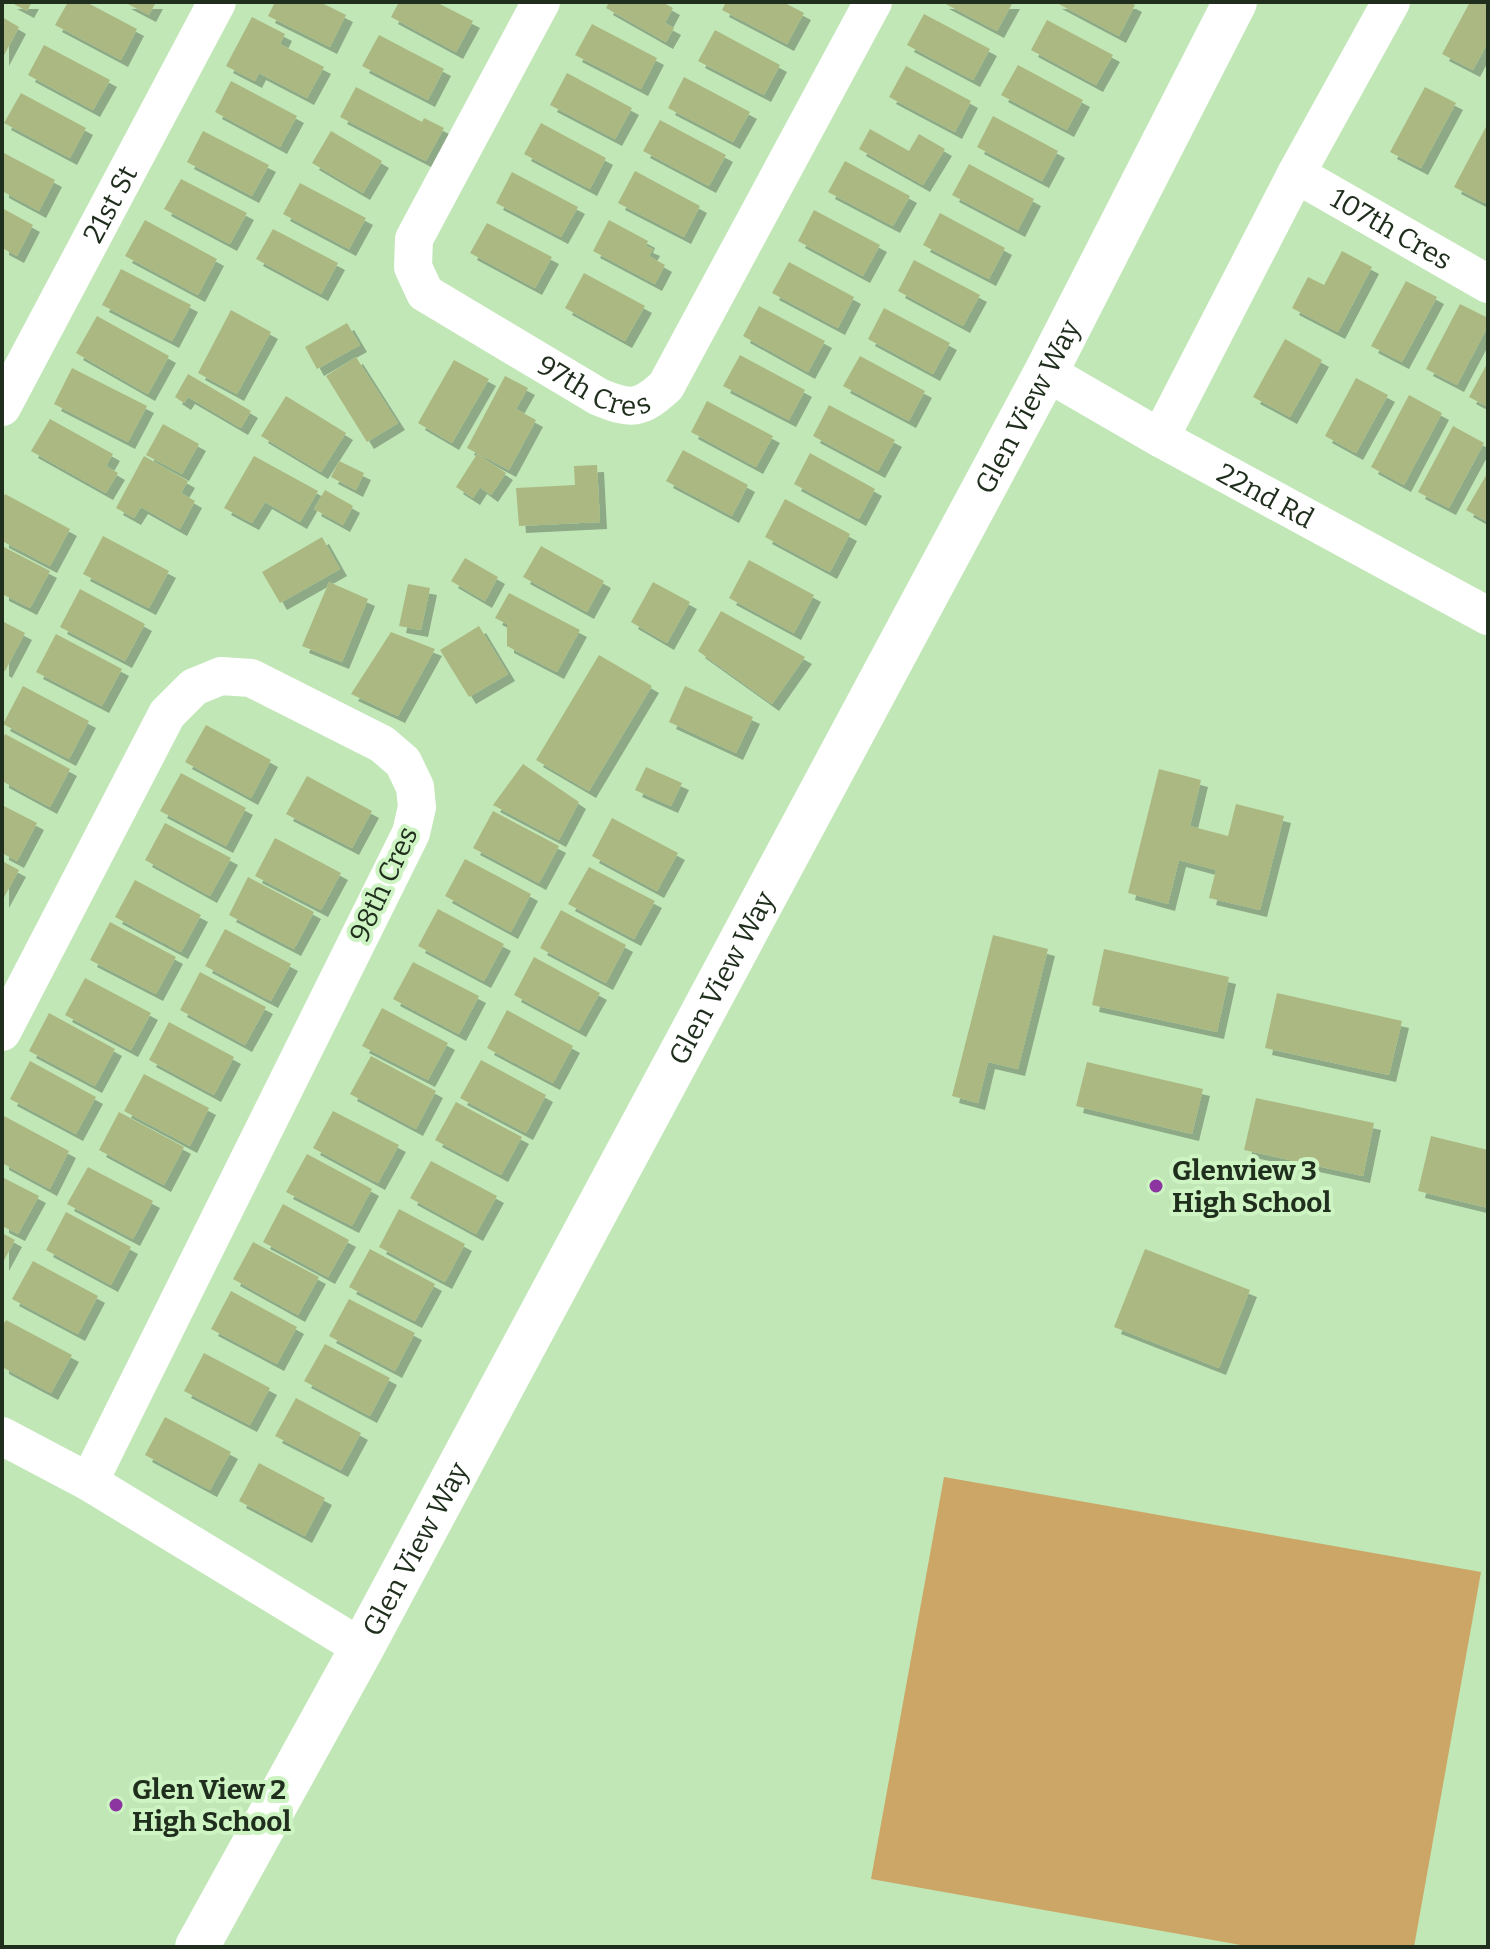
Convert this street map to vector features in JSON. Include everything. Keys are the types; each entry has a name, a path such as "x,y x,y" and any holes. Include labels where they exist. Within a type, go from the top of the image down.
{"street":[{"name":"21st St","path":"2,407 217,2"},
{"name":"97th Cres","path":"541,2 414,239 413,267 425,293 599,397 637,407 650,401 666,386 873,2"},
{"name":"Glen View Way","path":"197,1947 362,1648 1046,372 1235,2"},
{"path":"1160,438 1296,174 1391,2"},
{"name":"107th Cres","path":"1296,174 1488,284"},
{"name":"22nd Rd","path":"1046,372 1160,438 1488,616"},
{"name":"98th Cres","path":"2,1032 167,714 194,687 221,676 251,678 382,744 403,762 415,787 417,807 411,833 89,1482"},
{"path":"2,1436 89,1482 362,1648"}],"shaded area":[{"path":"944,1477 1481,1572 1414,1947 1252,1947 871,1879"}],"building":[{"path":"10,2 32,2 27,11"},
{"path":"68,2 86,2 137,29 121,60 55,25"},
{"path":"124,2 156,2 149,15"},
{"path":"275,2 320,2 346,15 330,47 268,16"},
{"path":"399,2 436,2 473,21 456,52 391,17"},
{"path":"609,2 662,2 673,8 665,23 674,28 666,42 606,8"},
{"path":"726,2 783,2 804,13 787,44 722,10"},
{"path":"942,2 1013,2 997,31"},
{"path":"1055,2 1129,2 1135,5 1119,36"},
{"path":"1470,2 1488,2 1488,42 1473,70 1442,54"},
{"path":"924,14 990,49 973,80 907,45"},
{"path":"2,17 19,27 2,59"},
{"path":"252,17 285,34 280,44 324,67 307,98 259,73 255,81 226,66"},
{"path":"1047,20 1113,55 1096,85 1031,50"},
{"path":"592,24 657,58 641,89 575,55"},
{"path":"715,30 780,65 764,95 698,61"},
{"path":"379,35 444,69 428,100 362,66"},
{"path":"44,45 110,80 93,110 28,75"},
{"path":"1018,65 1083,100 1067,130 1001,95"},
{"path":"906,66 971,101 955,132 889,97"},
{"path":"567,73 632,108 615,139 550,105"},
{"path":"684,77 750,112 733,142 668,108"},
{"path":"231,81 297,116 280,147 215,112"},
{"path":"356,87 422,122 424,118 444,128 426,161 340,117"},
{"path":"1425,87 1456,103 1421,168 1390,152"},
{"path":"21,93 86,128 70,158 4,123"},
{"path":"993,116 1058,151 1042,181 977,147"},
{"path":"660,120 726,155 709,186 643,151"},
{"path":"541,123 606,158 590,189 524,154"},
{"path":"1488,123 1488,197 1485,203 1454,187"},
{"path":"870,129 909,151 919,134 945,149 923,185 859,149"},
{"path":"203,131 269,165 252,196 187,162"},
{"path":"331,131 382,161 363,193 312,163"},
{"path":"2,152 55,180 39,211 2,191"},
{"path":"845,161 910,196 893,226 828,192"},
{"path":"969,164 1034,199 1018,230 952,195"},
{"path":"635,171 700,206 684,237 618,203"},
{"path":"512,172 578,207 561,237 496,203"},
{"path":"181,179 247,213 230,244 164,209"},
{"path":"300,183 366,218 349,249 283,214"},
{"path":"2,208 33,225 17,256 2,248"},
{"path":"814,210 880,245 863,276 798,241"},
{"path":"940,213 1005,248 989,279 923,245"},
{"path":"145,220 217,259 198,295 125,256"},
{"path":"609,220 648,241 646,246 653,249 649,256 665,265 655,284 593,251"},
{"path":"487,223 552,257 535,288 470,253"},
{"path":"273,229 338,263 321,294 256,259"},
{"path":"1342,251 1372,267 1338,332 1292,308 1308,277 1324,285"},
{"path":"914,260 980,295 963,326 898,291"},
{"path":"789,262 854,297 838,328 772,293"},
{"path":"121,269 191,305 172,341 102,305"},
{"path":"584,273 645,306 625,341 565,308"},
{"path":"1406,281 1437,297 1402,362 1371,346"},
{"path":"1460,304 1488,318 1488,326 1457,385 1426,369"},
{"path":"759,306 825,341 808,372 743,336"},
{"path":"884,308 950,343 933,374 868,339"},
{"path":"231,310 271,332 237,394 198,373"},
{"path":"97,316 169,356 148,394 76,353"},
{"path":"347,323 360,345 317,369 305,347"},
{"path":"1285,339 1322,360 1290,417 1253,397"},
{"path":"740,355 805,390 789,420 723,386"},
{"path":"860,356 925,391 909,421 843,386"},
{"path":"356,357 398,423 367,442 326,376"},
{"path":"454,360 489,379 452,443 418,423"},
{"path":"1488,362 1488,407 1469,397"},
{"path":"72,368 147,406 128,442 54,404"},
{"path":"188,374 251,411 241,428 188,397 184,403 175,397"},
{"path":"505,376 528,388 516,409 536,420 509,470 467,448"},
{"path":"1356,378 1388,395 1356,453 1325,436"},
{"path":"1409,395 1442,413 1404,485 1371,467"},
{"path":"286,396 346,433 321,472 261,436"},
{"path":"707,401 773,436 756,467 691,432"},
{"path":"829,405 895,440 878,471 813,436"},
{"path":"50,419 113,454 106,466 118,473 106,493 31,451"},
{"path":"163,424 199,444 182,474 146,455"},
{"path":"1453,426 1484,443 1449,508 1418,492"},
{"path":"683,450 748,485 732,516 666,481"},
{"path":"810,453 875,489 859,519 794,484"},
{"path":"477,454 506,473 491,495 480,487 473,498 456,487"},
{"path":"144,456 188,481 181,493 195,501 180,529 141,507 134,518 116,508"},
{"path":"254,456 318,491 300,522 265,502 252,523 224,508"},
{"path":"339,461 364,473 356,490 331,477"},
{"path":"597,465 600,522 519,526 516,488 575,485 574,466"},
{"path":"1488,472 1488,522 1466,510"},
{"path":"325,490 353,506 343,525 314,509"},
{"path":"5,494 70,529 50,566 2,541 2,499"},
{"path":"785,499 850,534 830,572 765,537"},
{"path":"103,536 169,571 149,608 83,574"},
{"path":"322,537 340,569 280,603 262,572"},
{"path":"2,546 50,571 30,608 2,594"},
{"path":"541,546 604,581 587,612 523,577"},
{"path":"465,558 498,577 485,601 451,581"},
{"path":"749,560 814,595 794,633 729,598"},
{"path":"329,582 368,599 342,662 302,646"},
{"path":"653,582 690,602 667,643 631,622"},
{"path":"408,584 430,588 421,630 399,626"},
{"path":"80,589 145,624 125,661 60,627"},
{"path":"509,593 580,630 557,672 507,646 507,624 495,618"},
{"path":"721,611 805,657 772,704 698,651"},
{"path":"2,621 25,633 5,671 2,669"},
{"path":"479,626 508,674 469,697 440,650"},
{"path":"391,632 435,649 398,716 351,694"},
{"path":"56,634 122,669 102,706 36,672"},
{"path":"599,655 652,686 589,791 536,760"},
{"path":"23,686 89,721 69,759 3,724"},
{"path":"685,686 753,717 736,753 669,722"},
{"path":"206,725 271,760 251,798 185,762"},
{"path":"5,734 70,769 50,807 2,781 2,740"},
{"path":"523,764 579,802 559,840 493,805"},
{"path":"646,767 682,783 671,806 635,790"},
{"path":"1159,769 1201,780 1190,826 1228,836 1236,804 1284,816 1260,910 1209,898 1216,870 1179,860 1168,904 1128,893"},
{"path":"181,773 246,808 226,846 160,811"},
{"path":"307,776 372,811 352,848 286,814"},
{"path":"2,805 37,823 17,861 2,853"},
{"path":"493,811 559,846 539,883 473,848"},
{"path":"612,818 678,853 657,891 592,856"},
{"path":"165,823 231,858 210,896 145,860"},
{"path":"275,838 341,873 321,910 255,876"},
{"path":"465,859 531,894 511,932 445,896"},
{"path":"2,861 19,870 2,901"},
{"path":"589,867 655,901 634,939 568,904"},
{"path":"248,877 314,912 294,949 229,915"},
{"path":"135,880 201,915 181,952 115,917"},
{"path":"438,909 504,944 484,981 418,946"},
{"path":"561,910 626,945 606,983 540,948"},
{"path":"110,922 176,957 156,994 90,960"},
{"path":"225,929 291,964 271,1001 205,966"},
{"path":"993,935 1048,949 1018,1069 988,1062 978,1103 952,1096"},
{"path":"1104,949 1229,977 1217,1032 1092,1005"},
{"path":"534,957 600,993 579,1030 514,995"},
{"path":"413,962 479,996 459,1034 393,999"},
{"path":"200,972 266,1007 245,1045 180,1010"},
{"path":"85,978 151,1013 131,1050 65,1015"},
{"path":"1277,993 1402,1021 1389,1075 1265,1048"},
{"path":"382,1008 448,1043 428,1080 362,1046"},
{"path":"507,1010 573,1046 553,1083 487,1048"},
{"path":"49,1013 115,1049 95,1086 29,1051"},
{"path":"169,1022 234,1057 214,1095 149,1060"},
{"path":"371,1056 436,1091 416,1129 350,1094"},
{"path":"481,1060 546,1095 526,1133 460,1098"},
{"path":"30,1061 96,1097 76,1134 10,1099"},
{"path":"1087,1062 1203,1089 1192,1134 1076,1106"},
{"path":"144,1074 209,1108 190,1146 124,1111"},
{"path":"1256,1098 1374,1123 1363,1176 1244,1150"},
{"path":"456,1102 522,1137 501,1175 435,1140"},
{"path":"333,1111 399,1145 378,1183 313,1148"},
{"path":"119,1112 184,1147 164,1185 99,1150"},
{"path":"4,1116 69,1151 50,1189 2,1163"},
{"path":"1431,1136 1488,1150 1488,1208 1418,1191"},
{"path":"307,1154 372,1189 352,1226 286,1192"},
{"path":"431,1161 497,1196 476,1234 410,1198"},
{"path":"88,1167 153,1201 133,1239 67,1204"},
{"path":"2,1177 39,1196 18,1234 2,1226"},
{"path":"283,1204 349,1240 328,1277 263,1242"},
{"path":"399,1209 465,1244 445,1282 379,1247"},
{"path":"66,1212 131,1247 111,1285 46,1250"},
{"path":"2,1233 15,1240 2,1264"},
{"path":"253,1242 319,1277 298,1315 233,1279"},
{"path":"370,1249 435,1284 415,1321 349,1287"},
{"path":"1145,1249 1250,1290 1219,1368 1114,1327"},
{"path":"33,1261 98,1296 78,1334 12,1299"},
{"path":"231,1291 297,1327 277,1364 211,1329"},
{"path":"349,1299 415,1333 395,1371 329,1336"},
{"path":"6,1320 72,1355 51,1393 2,1367 2,1327"},
{"path":"325,1344 390,1378 370,1416 304,1381"},
{"path":"204,1353 270,1388 250,1425 184,1391"},
{"path":"296,1398 361,1433 341,1470 275,1436"},
{"path":"165,1417 231,1452 210,1490 145,1455"},
{"path":"259,1463 325,1498 305,1536 239,1501"}],"place":[{"name":"Glenview 3 High School","path":"1156,1186"},
{"name":"Glen View 2 High School","path":"116,1805"}]}
